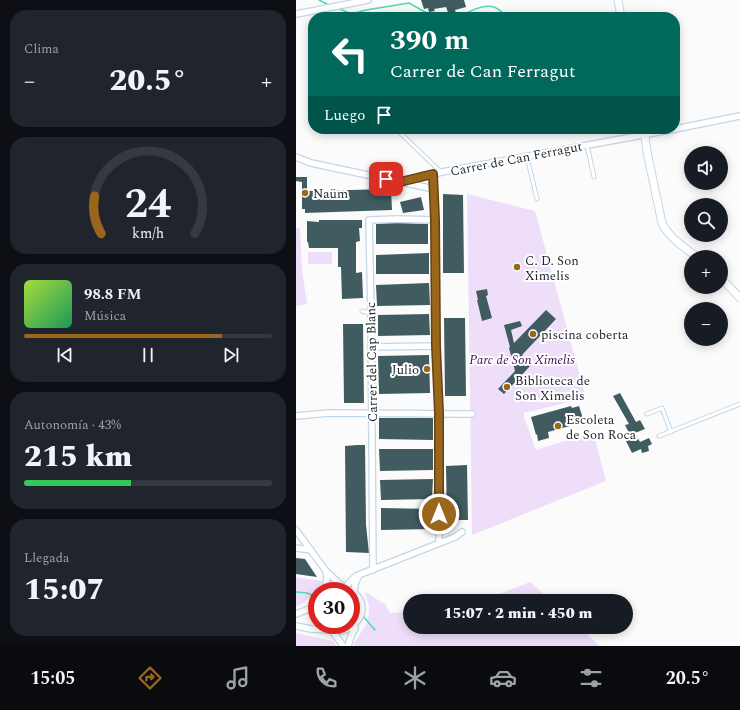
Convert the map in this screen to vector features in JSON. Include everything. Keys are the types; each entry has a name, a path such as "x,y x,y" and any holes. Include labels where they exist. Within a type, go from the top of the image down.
{"street":[{"path":"296,14 368,0"},
{"path":"618,0 620,12"},
{"name":"Carrer de Can Ferragut","path":"680,128 740,116"},
{"name":"Carrer de Can Ferragut","path":"296,157 311,163 400,182 442,172 587,145 635,134"},
{"path":"644,134 662,224 666,231 688,250"},
{"path":"433,174 436,346 439,413 439,543"},
{"path":"400,182 434,189"},
{"name":"Carrer del Cap Blanc","path":"373,570 369,220 435,220"},
{"path":"728,285 740,298"},
{"path":"371,346 436,346"},
{"path":"296,416 329,413 472,414"},
{"path":"296,530 326,571 338,582"},
{"path":"350,582 356,576 455,537 462,532"},
{"path":"296,548 311,550"},
{"path":"326,571 327,582"},
{"path":"356,582 359,575"},
{"path":"360,601 362,615 360,619"},
{"path":"296,614 308,609"},
{"path":"296,626 308,628"},
{"path":"333,634 340,640 343,646"},
{"path":"348,646 352,634"}],"lane":[{"path":"401,134 442,172"},
{"path":"587,145 594,177"},
{"path":"528,156 537,199"},
{"path":"362,311 371,313"},
{"path":"659,436 740,404"},
{"path":"647,414 662,408 671,432"}],"green space":[{"name":"Parc de Son Ximelis","path":"467,194 535,211 586,398 524,413 524,417 536,450 593,432 606,481 472,535"},
{"path":"296,228 300,228 302,269 307,304 296,306"},
{"path":"308,252 332,252 332,264 308,264"},
{"path":"296,577 323,581 308,582 308,599 296,607"},
{"path":"530,582 543,594 499,594"},
{"path":"365,592 385,604 390,613 403,612 403,634 587,634 600,646 354,646 354,643 368,618 369,606"},
{"path":"296,633 333,641 337,646 296,646"}],"building":[{"path":"421,0 464,0 466,7 455,10 456,12 448,12 446,7 434,9 435,11 429,12 428,8 424,9"},
{"path":"296,177 307,177 307,191 391,189 392,210 305,213 305,209 302,209 302,182 296,181"},
{"path":"443,194 463,195 464,273 443,273"},
{"path":"421,197 424,210 403,213 400,202"},
{"path":"319,220 362,220 362,228 359,228 360,241 356,242 356,273 362,272 363,298 342,299 341,267 338,267 338,248 309,248 307,242 307,221 319,222"},
{"path":"376,224 428,224 428,244 376,244"},
{"path":"429,253 429,274 376,274 376,255"},
{"path":"429,283 430,305 377,306 376,285"},
{"path":"487,289 488,295 486,296 492,318 482,321 476,291"},
{"path":"546,310 556,319 522,355 531,365 504,394 498,389 515,371 504,325 520,321 522,326 511,330 514,343"},
{"path":"429,314 430,335 378,336 378,315"},
{"path":"444,318 465,318 466,396 445,396"},
{"path":"343,324 363,324 364,403 344,403"},
{"path":"429,355 430,393 379,394 378,356"},
{"path":"620,393 636,422 640,420 645,429 635,433 640,442 649,438 652,444 648,446 649,451 642,453 641,449 632,453 623,435 628,431 625,425 629,424 613,396"},
{"path":"571,406 572,408 579,406 584,422 548,432 549,438 538,441 531,417"},
{"path":"379,418 433,418 433,440 379,439"},
{"path":"365,445 366,525 369,553 346,552 345,446"},
{"path":"379,449 433,449 433,470 380,471"},
{"path":"467,465 468,520 447,520 446,466"},
{"path":"433,479 432,499 381,500 380,480"},
{"path":"381,508 434,509 433,529 381,530"},
{"path":"296,558 305,559 317,577 296,574"}],"waterway":[{"path":"319,0 327,4"},
{"path":"358,12 409,3 425,12"},
{"path":"469,12 490,6 501,12"},
{"path":"340,9 347,12"},
{"path":"296,592 308,593"},
{"path":"362,615 375,630"}],"place":[{"name":"Naüm","path":"305,193"},
{"name":"C. D. Son Ximelis","path":"517,267"},
{"name":"piscina coberta","path":"533,334"},
{"name":"Julio","path":"427,369"},
{"name":"Biblioteca de Son Ximelis","path":"507,387"},
{"name":"Escoleta de Son Roca","path":"558,426"}],"route":[{"path":"386,179 400,182 433,174 436,346 440,456 439,514"}]}
